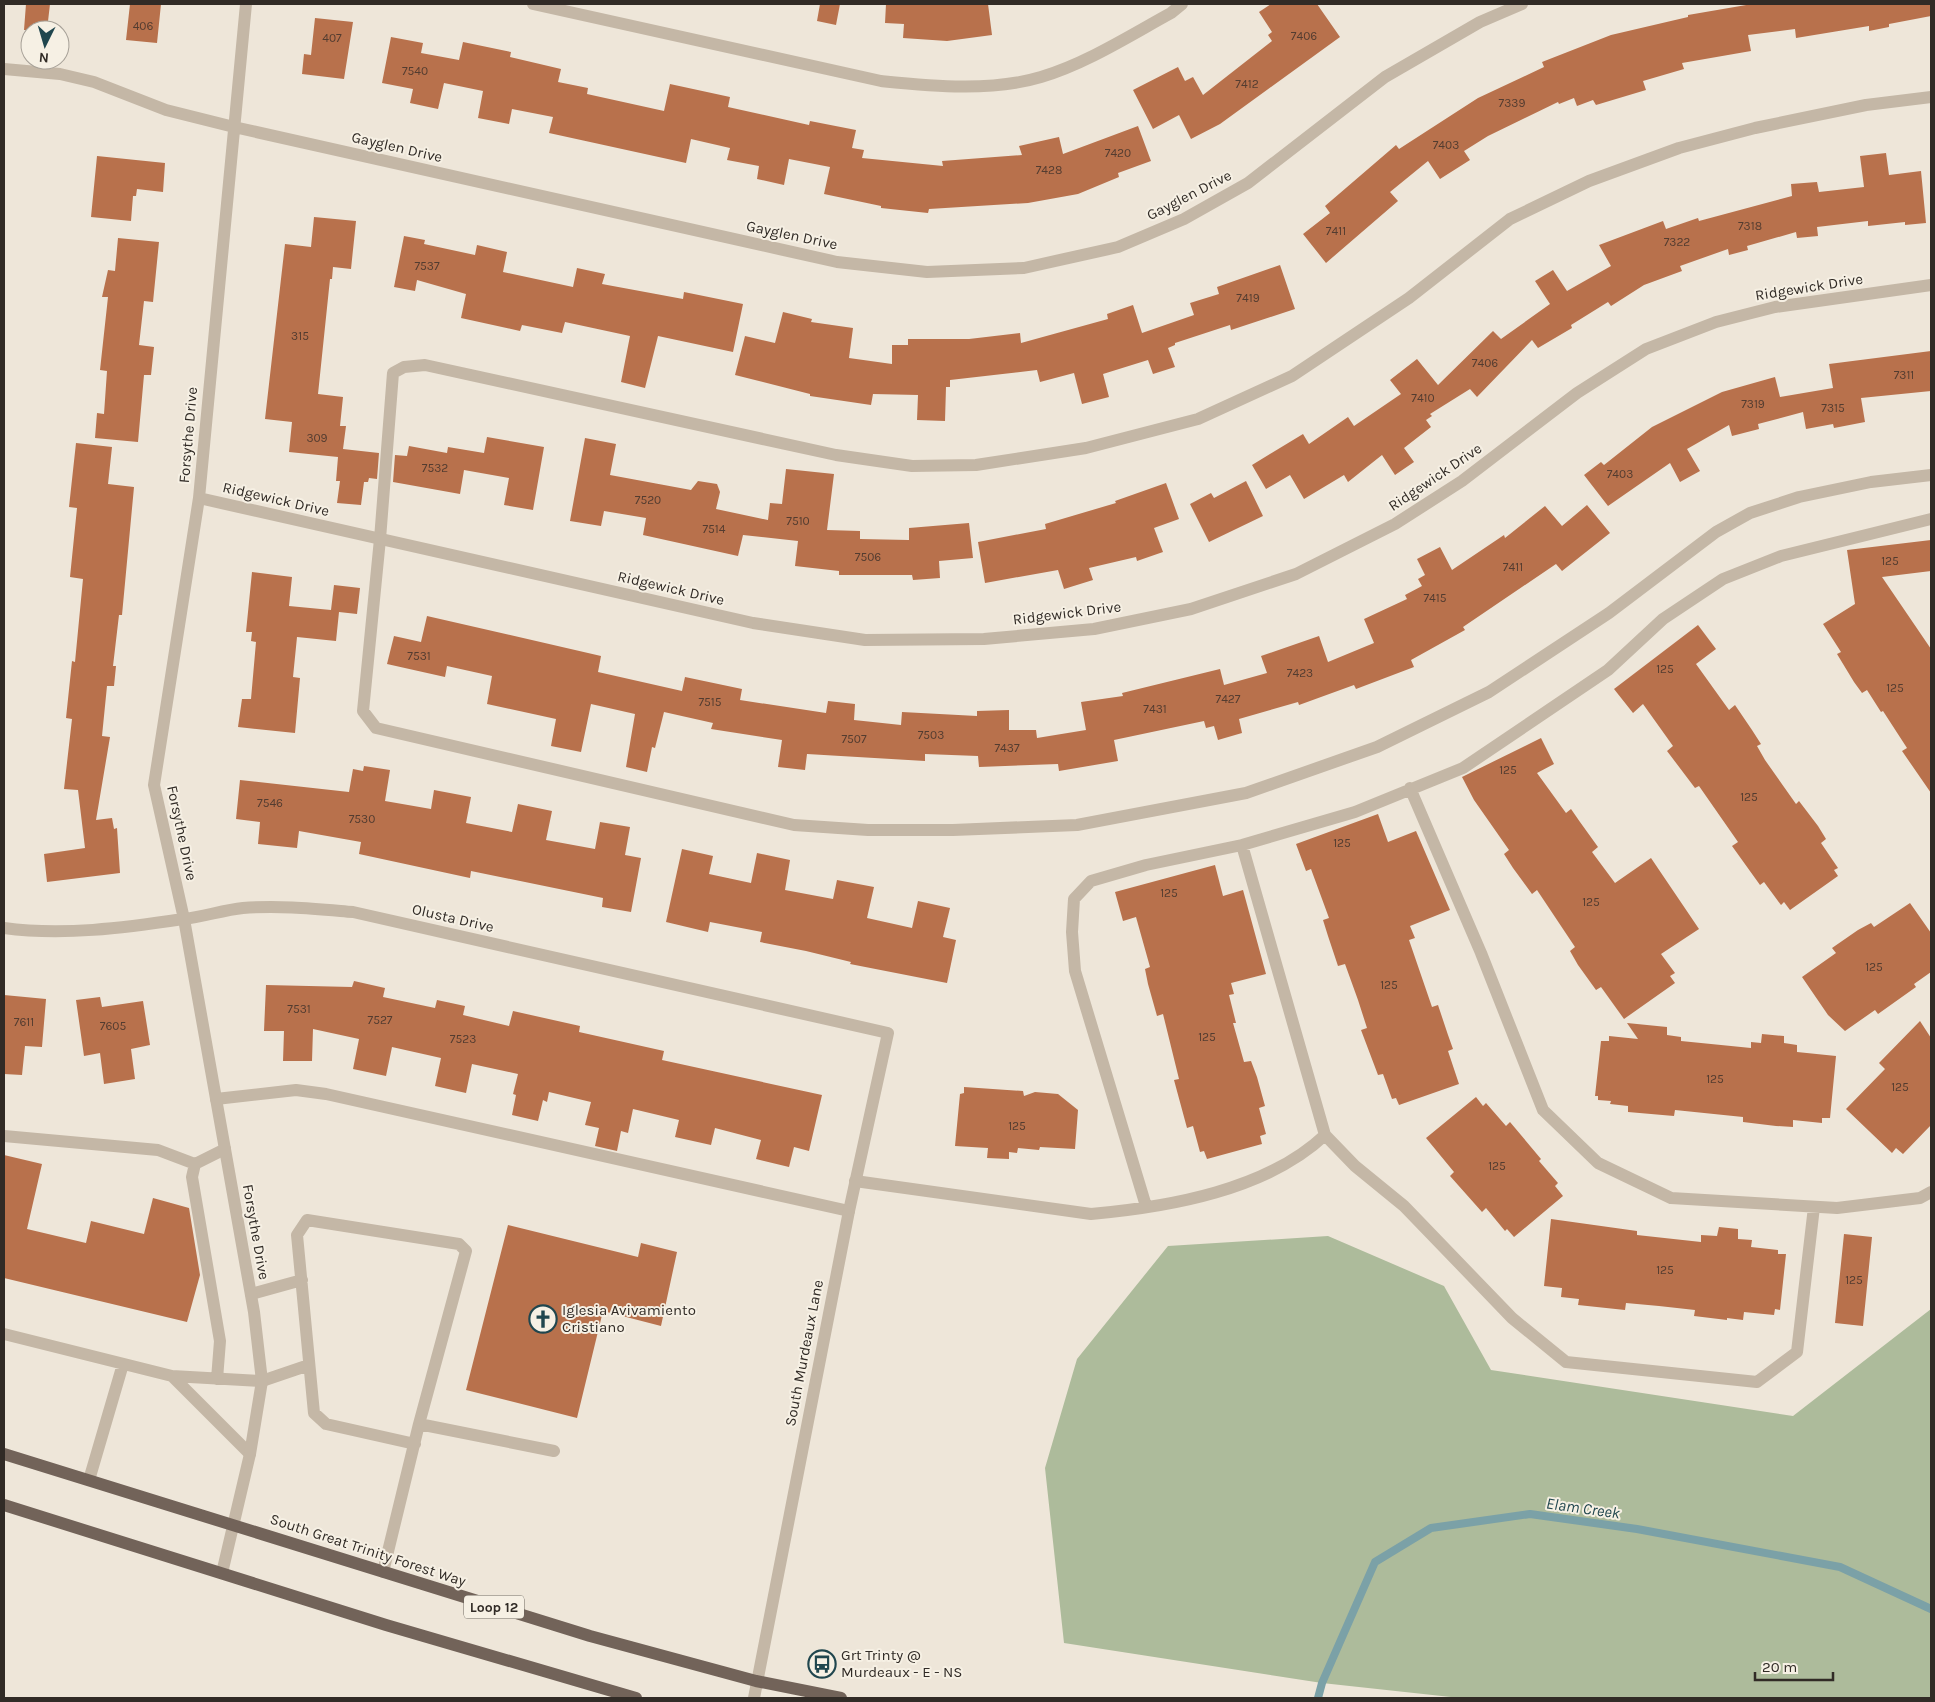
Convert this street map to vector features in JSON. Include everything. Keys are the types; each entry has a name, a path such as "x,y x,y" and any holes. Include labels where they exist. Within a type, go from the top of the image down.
{"main road":[{"name":"South Great Trinity Forest Way","path":"4,1454 581,1633 756,1681 841,1698"},
{"path":"4,1505 386,1625 636,1698"}],"street":[{"name":"Forsythe Drive","path":"222,1573 235,1525 250,1454 262,1381 250,1294 184,919 154,785 199,498 246,4"},
{"path":"533,4 881,81 936,86 970,86 1039,77 1078,64 1171,13 1182,4"},
{"name":"Gayglen Drive","path":"4,69 60,74 94,82 166,110 234,127 837,262 927,272 1024,268 1118,247 1184,219 1248,183 1385,77 1480,22 1522,4"},
{"path":"1931,97 1866,104 1755,128 1679,148 1588,181 1510,219 1409,298 1292,376 1198,419 1086,448 976,465 912,466 836,455 425,365 404,367 393,373 380,539 363,711 376,728 794,825 868,830 1077,826 1246,793 1377,747 1489,692 1609,613 1716,532 1750,513 1799,497 1871,482 1931,476"},
{"name":"Ridgewick Drive","path":"199,498 753,623 865,640 984,639 1094,630 1191,609 1296,574 1387,528 1462,481 1576,393 1646,349 1716,322 1776,307 1931,285"},
{"path":"1146,1206 1075,971 1072,932 1074,899 1091,881 1146,865 1242,845 1355,812 1463,768 1608,670 1663,619 1723,579 1781,556 1931,519"},
{"path":"1410,788 1481,953 1543,1110 1598,1163 1671,1198 1837,1208 1920,1198 1931,1192"},
{"path":"1242,845 1325,1134 1355,1166 1404,1206 1512,1318 1566,1362 1757,1382 1797,1352 1814,1207"},
{"name":"Olusta Drive","path":"4,928 31,931 96,929 184,919 242,908 288,906 353,912 888,1033"},
{"name":"South Murdeaux Lane","path":"754,1698 849,1211 888,1033"},
{"path":"216,1098 296,1090 326,1094 849,1211"},
{"path":"856,1181 1091,1214 1187,1202 1237,1185 1294,1160 1307,1152 1325,1134"},
{"path":"4,1136 158,1150 195,1164 225,1149"},
{"path":"195,1164 192,1177 220,1341 217,1379"},
{"path":"383,1572 419,1424 466,1251 459,1244 307,1220 297,1235 314,1413 326,1424 414,1444"},
{"path":"250,1294 302,1280"},
{"path":"4,1334 172,1376 262,1381 309,1365"},
{"path":"90,1480 123,1364"},
{"path":"172,1376 250,1454"},
{"path":"419,1424 554,1451"}],"green space":[{"path":"1328,1236 1444,1286 1491,1370 1793,1416 1931,1309 1931,1698 1460,1698 1322,1683 1064,1643 1045,1468 1077,1359 1168,1246"}],"building":[{"path":"26,4 50,4 48,20 25,20"},
{"path":"130,4 161,4 157,43 126,40"},
{"path":"820,4 840,4 836,25 817,21"},
{"path":"886,4 988,4 992,35 947,41 903,38 904,24 885,23"},
{"path":"1271,4 1317,4 1340,37 1220,124 1191,139 1179,115 1153,129 1133,90 1178,67 1185,81 1193,77 1203,95 1272,41 1268,35 1272,32 1259,12"},
{"path":"1752,4 1931,4 1931,16 1889,24 1889,27 1869,31 1869,26 1796,38 1795,29 1748,35 1751,51 1682,63 1684,69 1643,81 1646,90 1596,105 1593,100 1577,106 1574,98 1559,104 1558,102 1488,136 1464,151 1470,160 1440,179 1428,161 1390,192 1398,201 1326,263 1303,234 1330,213 1325,206 1396,145 1399,149 1478,98 1544,67 1542,62 1611,35 1688,17 1688,15"},
{"path":"315,18 353,22 344,79 302,74 304,54 311,55"},
{"path":"391,37 423,43 421,53 459,60 463,42 511,52 510,57 561,69 558,82 588,88 587,94 664,111 670,84 730,97 728,107 809,125 810,121 856,130 852,148 864,150 862,158 943,166 942,161 1022,155 1019,146 1059,137 1063,154 1138,126 1151,161 1118,173 1119,177 1078,194 1028,203 929,209 928,213 881,208 881,206 824,194 830,167 789,159 784,185 757,179 759,166 727,160 730,148 691,139 686,163 549,133 553,117 512,109 509,124 478,118 483,91 444,83 438,109 410,103 413,89 382,83"},
{"path":"1886,153 1889,175 1921,171 1926,223 1905,225 1905,222 1868,226 1868,221 1817,227 1818,236 1797,238 1796,232 1747,246 1748,250 1729,255 1728,249 1680,266 1682,271 1644,285 1611,306 1608,302 1571,325 1572,328 1538,348 1532,340 1477,397 1470,389 1430,414 1432,416 1426,420 1431,427 1404,448 1414,462 1395,475 1382,455 1348,482 1344,475 1304,499 1290,475 1266,489 1252,465 1303,434 1309,444 1348,417 1354,426 1401,394 1390,380 1417,359 1438,385 1493,331 1501,339 1550,304 1535,281 1553,270 1567,291 1611,266 1599,245 1663,221 1666,229 1698,218 1699,221 1792,196 1791,184 1817,182 1819,192 1864,187 1860,156"},
{"path":"97,156 165,163 163,192 137,189 136,196 133,196 131,221 91,217"},
{"path":"314,217 356,221 351,269 333,267 332,279 330,279 318,394 343,397 340,426 346,426 343,449 379,453 377,479 369,478 368,482 364,482 361,505 337,503 340,481 336,481 338,457 289,452 292,422 265,419 285,244 311,247"},
{"path":"404,236 425,240 424,244 475,255 477,245 507,252 503,272 573,287 577,268 605,274 602,284 683,299 684,292 743,304 733,352 658,336 645,388 621,382 630,336 565,322 562,333 522,325 520,331 461,318 466,294 417,280 415,291 394,287"},
{"path":"118,238 159,242 153,302 144,301 139,345 154,347 151,375 144,375 138,442 95,438 97,413 104,414 107,371 100,370 108,297 102,297 108,270 115,271"},
{"path":"1280,265 1295,309 1231,330 1230,325 1175,343 1175,345 1168,348 1175,367 1153,374 1148,360 1103,374 1109,397 1082,404 1074,373 1040,382 1037,370 950,380 950,387 946,387 945,421 917,420 918,395 873,394 871,405 810,396 810,394 735,375 745,336 775,343 783,312 812,319 811,322 853,328 849,358 892,364 892,345 908,345 908,339 969,339 1020,333 1021,343 1108,319 1107,314 1133,305 1142,333 1194,315 1190,303 1219,294 1217,287"},
{"path":"1931,351 1931,391 1861,398 1865,422 1834,428 1833,424 1806,429 1803,412 1758,424 1759,429 1732,436 1729,425 1687,449 1700,471 1680,482 1670,463 1608,506 1584,475 1601,462 1604,465 1652,427 1722,392 1775,377 1780,397 1833,388 1829,364"},
{"path":"487,437 544,447 533,510 504,505 509,478 464,470 460,494 393,482 395,455 407,456 409,446 447,453 448,447 484,453"},
{"path":"585,438 616,444 610,475 691,490 698,481 717,484 720,492 716,509 768,520 770,503 782,504 786,469 834,474 827,530 860,531 860,539 909,540 909,528 969,523 973,558 939,561 940,578 913,580 912,575 839,575 839,571 795,566 798,541 743,535 738,556 643,535 646,518 604,511 601,526 570,521"},
{"path":"76,443 112,447 108,484 134,487 122,615 119,615 113,666 116,666 114,686 107,686 102,736 110,737 96,820 112,818 114,829 117,828 120,873 47,882 44,854 85,848 78,790 64,789 72,719 66,718 72,661 75,662 83,579 70,577 77,508 69,507"},
{"path":"1246,481 1263,516 1209,542 1190,504 1211,493 1214,498"},
{"path":"1166,483 1179,519 1154,528 1163,552 1137,561 1136,557 1089,568 1093,580 1064,589 1058,570 985,583 978,542 1046,529 1045,524 1116,503 1115,501"},
{"path":"1587,505 1610,533 1562,571 1556,564 1463,627 1465,630 1411,660 1414,667 1356,689 1354,685 1299,705 1298,702 1239,719 1242,733 1218,740 1214,726 1206,728 1204,721 1114,740 1118,761 1059,771 1058,764 979,767 978,756 925,754 925,761 807,754 805,770 778,767 782,740 711,729 713,723 664,712 655,748 652,747 647,772 626,767 635,714 591,704 581,752 551,746 556,719 487,704 492,676 447,666 445,677 387,664 394,636 421,642 427,616 601,656 598,672 682,691 685,677 742,689 740,700 826,713 828,701 855,704 854,720 901,725 902,712 977,716 977,711 1009,710 1009,730 1036,730 1037,738 1086,730 1081,702 1123,696 1122,693 1220,669 1224,685 1267,673 1261,656 1319,636 1328,662 1374,643 1364,619 1407,599 1405,595 1422,586 1418,579 1425,575 1417,559 1440,547 1452,570 1504,535 1505,538 1545,506 1562,526"},
{"path":"1931,540 1931,571 1882,577 1931,649 1931,793 1902,751 1907,748 1883,711 1881,712 1867,690 1862,693 1854,682 1837,654 1841,652 1823,624 1855,604 1847,550"},
{"path":"252,572 292,577 289,606 331,610 334,585 360,588 357,614 339,612 336,641 297,637 293,677 300,678 295,733 238,727 242,699 251,699 256,642 251,641 252,632 246,632"},
{"path":"1698,625 1716,649 1696,664 1729,710 1735,705 1761,744 1757,746 1765,760 1796,804 1799,801 1818,826 1826,839 1821,843 1838,868 1834,870 1838,876 1790,910 1784,902 1781,905 1764,882 1760,885 1732,846 1738,842 1699,786 1695,788 1667,751 1673,746 1643,704 1633,713 1614,689"},
{"path":"1541,738 1554,764 1537,773 1566,813 1571,809 1598,847 1592,852 1615,883 1651,858 1699,929 1661,954 1675,973 1670,976 1675,983 1624,1019 1601,987 1596,990 1578,965 1570,951 1575,947 1537,890 1532,894 1513,868 1504,854 1509,850 1474,800 1462,777"},
{"path":"364,766 390,770 385,801 431,809 434,790 471,797 466,823 512,832 518,804 552,811 546,840 595,849 600,822 630,827 625,855 641,858 631,912 602,907 603,898 471,871 470,878 359,854 361,842 299,831 297,848 258,844 260,822 236,819 240,780 349,792 353,769 363,771"},
{"path":"1378,814 1388,842 1416,831 1450,910 1410,926 1415,938 1409,940 1432,1007 1438,1005 1453,1049 1448,1051 1459,1084 1399,1105 1396,1098 1392,1099 1383,1074 1378,1075 1361,1030 1367,1028 1358,1000 1345,964 1338,966 1323,920 1329,918 1311,869 1306,871 1296,844"},
{"path":"682,849 713,856 709,874 751,883 757,853 790,860 785,890 833,899 837,880 874,887 867,918 912,928 918,901 950,908 943,937 956,940 947,983 850,964 851,962 760,942 762,932 710,922 708,932 666,922"},
{"path":"1215,865 1223,896 1243,890 1266,974 1231,983 1234,994 1229,995 1236,1023 1233,1023 1244,1062 1251,1061 1265,1106 1259,1108 1266,1134 1260,1136 1262,1144 1207,1159 1204,1151 1200,1152 1193,1126 1187,1128 1174,1080 1179,1079 1163,1014 1157,1016 1148,984 1145,969 1150,967 1136,917 1123,921 1115,892"},
{"path":"1910,903 1931,933 1931,972 1914,984 1916,987 1878,1014 1875,1010 1845,1031 1828,1015 1802,977 1836,953 1832,948 1858,930 1871,923 1874,927"},
{"path":"354,981 385,988 383,997 435,1008 437,1000 465,1006 463,1015 509,1026 513,1011 580,1026 579,1032 664,1051 662,1060 822,1095 809,1151 794,1147 789,1167 756,1159 761,1140 715,1128 711,1145 675,1137 679,1120 633,1109 628,1133 621,1131 617,1151 595,1146 599,1128 585,1125 591,1102 549,1092 547,1102 543,1100 538,1121 512,1115 516,1095 513,1094 518,1074 472,1064 466,1093 435,1086 441,1058 392,1047 386,1076 353,1069 359,1039 313,1029 312,1061 283,1061 284,1031 264,1031 266,985 352,987"},
{"path":"4,995 46,999 42,1047 25,1046 22,1075 4,1074"},
{"path":"100,997 102,1007 143,1001 150,1045 131,1049 135,1079 104,1084 100,1053 84,1056 76,1000"},
{"path":"1920,1021 1931,1038 1931,1125 1903,1154 1896,1148 1892,1153 1846,1109 1885,1069 1879,1063"},
{"path":"1627,1023 1667,1027 1667,1035 1681,1037 1681,1041 1751,1048 1751,1042 1761,1043 1762,1034 1784,1036 1784,1043 1797,1045 1797,1052 1836,1056 1830,1118 1822,1118 1822,1123 1793,1120 1793,1127 1776,1126 1743,1122 1743,1117 1675,1110 1674,1116 1628,1112 1628,1106 1610,1104 1611,1101 1598,1100 1598,1096 1595,1096 1601,1041 1609,1041 1609,1036 1638,1039"},
{"path":"964,1087 1023,1091 1024,1096 1035,1092 1058,1094 1078,1110 1075,1149 1040,1147 1039,1150 1018,1148 1017,1153 1009,1152 1009,1159 987,1158 988,1148 955,1146 960,1094 964,1093"},
{"path":"1476,1097 1483,1106 1486,1103 1506,1126 1510,1122 1541,1159 1539,1161 1558,1183 1555,1186 1563,1196 1514,1237 1507,1229 1505,1231 1486,1208 1482,1212 1450,1176 1454,1172 1426,1138"},
{"path":"4,1155 42,1164 27,1229 86,1243 91,1221 144,1234 153,1198 189,1208 200,1275 187,1322 4,1278"},
{"path":"1551,1219 1637,1231 1637,1235 1701,1242 1701,1235 1717,1236 1719,1227 1738,1229 1738,1239 1752,1240 1751,1247 1778,1250 1778,1254 1786,1254 1780,1310 1775,1309 1774,1315 1744,1312 1743,1320 1727,1318 1727,1320 1694,1316 1695,1310 1659,1306 1626,1303 1625,1310 1578,1305 1579,1299 1561,1297 1562,1288 1544,1286"},
{"name":"Iglesia Avivamiento Cristiano","path":"508,1225 638,1257 641,1243 677,1252 661,1326 603,1311 577,1418 466,1390"},
{"path":"1844,1234 1872,1237 1863,1326 1835,1323"}],"waterway":[{"name":"Elam Creek","path":"1318,1698 1322,1683 1375,1562 1431,1528 1530,1514 1637,1529 1840,1567 1931,1609"}],"place":[{"name":"Iglesia Avivamiento Cristiano","path":"543,1319"},
{"name":"Grt Trinty @ Murdeaux - E - NS","path":"822,1664"}]}
